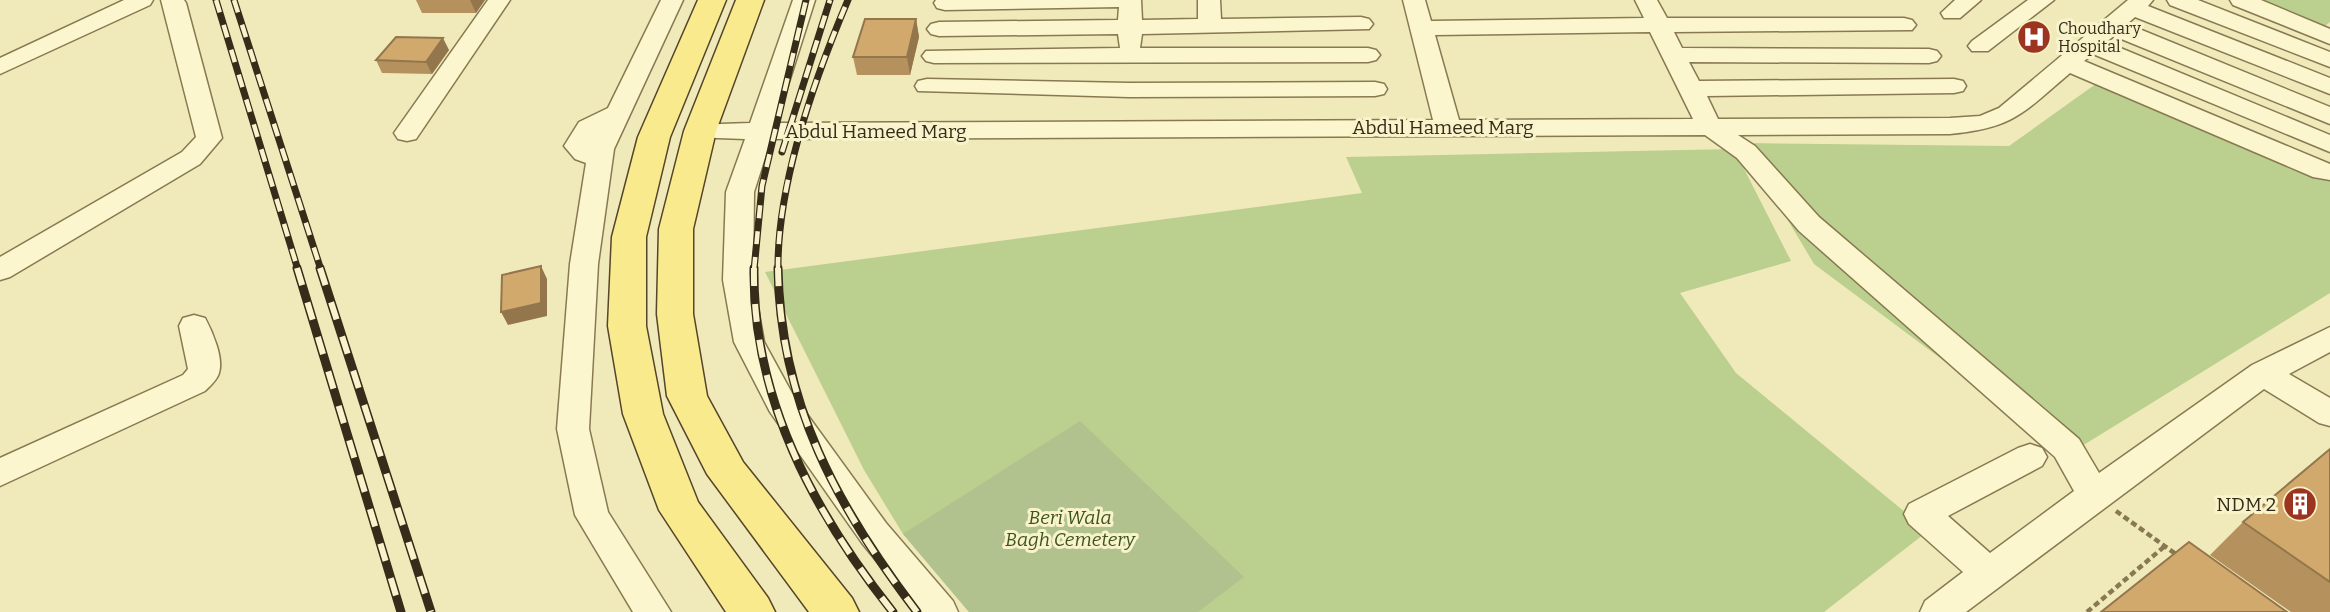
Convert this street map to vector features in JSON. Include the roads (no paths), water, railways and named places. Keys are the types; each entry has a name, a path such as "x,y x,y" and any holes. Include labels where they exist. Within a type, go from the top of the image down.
{"main road":[{"path":"712,0 651,149 629,237 627,326 643,414 680,510 752,612"},
{"path":"750,0 700,131 676,229 675,314 687,396 728,474 836,612"}],"street":[{"path":"0,67 142,0"},
{"path":"0,270 191,158 209,138 172,0"},
{"path":"407,133 499,0"},
{"path":"653,612 592,515 573,429 584,264 601,149 672,0"},
{"path":"804,0 740,192 738,280 749,342 781,403 874,533 940,612"},
{"path":"918,131 945,2 1130,0 1128,129"},
{"path":"1209,0 1210,25"},
{"path":"1355,0 1384,127"},
{"path":"1414,0 1448,127"},
{"path":"1646,0 1709,126 1746,152 1809,224 2067,448 2094,495"},
{"path":"1884,0 1984,124"},
{"path":"1980,46 2043,0"},
{"path":"2178,0 2330,60"},
{"path":"2241,0 2330,37"},
{"path":"2137,4 2330,88"},
{"name":"Abdul Hameed Marg","path":"700,131 1984,124 2008,113 2137,4"},
{"path":"939,29 1361,24"},
{"path":"1420,28 1904,25"},
{"path":"2111,26 2330,116"},
{"path":"2090,44 2330,144"},
{"path":"933,56 1368,55"},
{"path":"1674,55 1929,56"},
{"path":"2069,64 2322,171 2330,172"},
{"path":"927,86 1129,90 1375,89"},
{"path":"1691,89 1954,86"},
{"path":"0,473 194,383 204,372 204,360 194,326"},
{"path":"1938,612 2263,373 2330,338"},
{"path":"2263,373 2330,414"},
{"path":"1989,573 1921,514 2030,457"}],"railway":[{"path":"216,0 298,270"},
{"path":"234,0 321,270"},
{"path":"754,269 762,186 806,0"},
{"path":"782,152 830,0"},
{"path":"778,269 784,202 800,132 848,0"},
{"path":"297,268 401,612"},
{"path":"320,268 431,612"},
{"path":"754,269 756,316 764,363 776,408 793,452 838,535 893,612"},
{"path":"778,269 781,317 789,364 818,451 838,493 862,533 917,612"}],"place":[{"name":"Choudhary Hospital","path":"2034,37"},
{"name":"NDM 2","path":"2300,504"}],"park label":[{"name":"Beri Wala Bagh Cemetery","path":"1070,528"}]}
